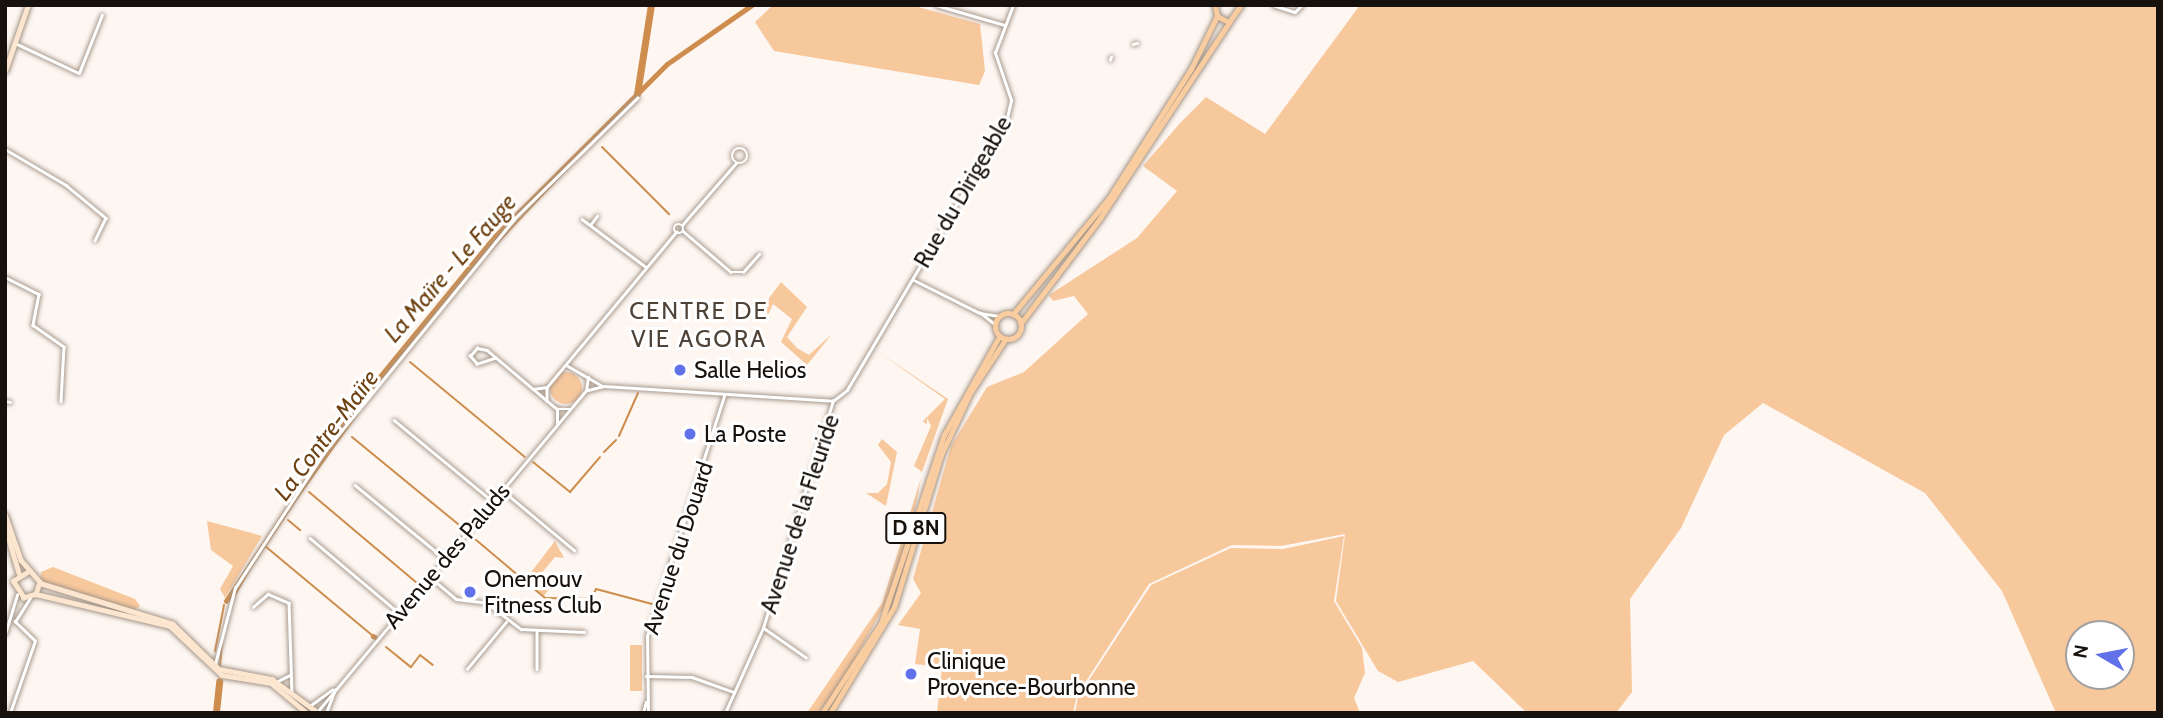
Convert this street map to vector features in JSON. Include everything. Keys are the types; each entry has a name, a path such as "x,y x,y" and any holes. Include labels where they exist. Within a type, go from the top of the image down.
{"main road":[{"path":"1229,22 1214,9 1163,117 1080,238 1013,314 999,316 995,324 1002,338 1018,335 1021,323 1089,234 1241,5"},
{"path":"1013,314 1021,323"},
{"name":"D 8N","path":"822,713 864,655 890,605 944,435 1002,338"},
{"name":"D 8N","path":"830,713 894,607 950,433 1002,338"}],"street":[{"path":"5,71 17,44 27,5"},
{"path":"936,5 1005,24 1013,5"},
{"path":"1273,5 1290,12 1302,5"},
{"path":"17,44 79,73 102,15"},
{"name":"Rue du Dirigeable","path":"913,280 1012,105 996,65 1005,24"},
{"path":"215,664 234,588 325,451 514,219 637,97"},
{"path":"736,163 737,148 749,157"},
{"path":"5,149 66,185 106,218 95,241"},
{"path":"533,389 547,387 568,366 646,267 736,163 749,157 757,157"},
{"path":"591,224 597,216"},
{"path":"582,219 646,267"},
{"path":"682,225 684,231 731,272 743,272 759,254"},
{"path":"676,232 684,231"},
{"path":"5,277 39,294 33,325 64,347 61,401"},
{"path":"913,280 980,313 995,324"},
{"name":"Avenue de la Fleuride","path":"806,658 763,628 834,401 847,390 913,280"},
{"path":"980,313 999,316"},
{"path":"496,358 477,364 470,356 477,348 496,358 557,409 570,409"},
{"path":"574,356 576,366 604,386"},
{"path":"568,366 576,366"},
{"path":"588,377 586,391 604,386 724,396 834,401"},
{"path":"547,387 547,401"},
{"name":"Avenue des Paluds","path":"319,712 444,558 586,391"},
{"name":"Avenue du Douard","path":"643,713 646,702 647,636 724,396"},
{"path":"557,409 557,425"},
{"path":"394,420 492,501"},
{"path":"355,485 444,558"},
{"path":"502,490 574,550"},
{"path":"5,514 29,571 40,583 173,624 215,664 230,674 277,682 304,704 319,712"},
{"path":"5,526 19,573 13,584 17,595 5,634"},
{"path":"310,538 399,613"},
{"path":"19,573 29,571"},
{"path":"430,577 461,601 487,603 506,622 537,631 583,632"},
{"path":"19,629 18,611 34,596 40,583"},
{"path":"253,607 268,594 289,603 292,692"},
{"path":"17,595 34,596 170,626 222,675 271,683 307,713"},
{"path":"467,669 506,622"},
{"path":"7,628 19,629 35,641 10,713"},
{"path":"726,713 763,628"},
{"path":"537,631 537,669"},
{"path":"277,682 290,675"},
{"path":"646,676 692,677 734,692"},
{"name":"Avenue des Paluds","path":"304,704 320,704 337,687"},
{"name":"Avenue des Paluds","path":"319,712 337,687"},
{"name":"Avenue du Douard","path":"646,702 649,713"}],"shaded area":[{"path":"773,5 911,5 980,24 985,71 979,85 774,51 755,22"},
{"path":"1360,5 2158,5 2158,713 2056,713 2002,591 1925,493 1763,403 1724,435 1681,528 1630,599 1632,692 1616,713 1527,713 1473,661 1398,682 1378,671 1336,601 1345,534 1281,546 1232,545 1149,584 1077,695 1073,713 937,713 942,667 915,664 920,629 898,625 921,593 913,579 951,446 987,387 1024,372 1088,314 1074,296 1053,301 1049,295 1137,238 1177,191 1143,166 1206,97 1265,134"},
{"path":"781,282 807,307 787,337 797,348 809,355 832,334 807,365 781,342 792,319 773,304 768,315 761,309"},
{"path":"877,351 948,399 922,472 914,466 931,426 927,418 927,425 923,421 945,399"},
{"path":"566,372 577,377 582,388 577,399 566,404 555,399 550,388 555,377"},
{"path":"882,439 897,452 886,506 866,493 878,493 887,484 891,462 878,445"},
{"path":"921,478 909,540 885,605 840,685 818,713 807,713 882,603"},
{"path":"207,521 262,536 225,598 220,589 233,566 211,550"},
{"path":"1344,536 1334,601 1362,648 1365,673 1354,698 1360,713 1075,713 1078,697 1151,585 1231,548 1283,549"},
{"path":"555,541 564,558 555,557 540,575 550,584 558,577 544,596 525,580"},
{"path":"53,567 135,599 140,606 134,611 40,583 41,572"},
{"path":"630,645 642,645 642,691 630,691"}],"waterway":[{"path":"637,94 651,5"},
{"name":"La Maïre - Le Fauge","path":"226,601 356,406 495,236 667,64 752,5"},
{"name":"La Contre-Maïre","path":"487,254 637,94"},
{"path":"602,147 669,214"},
{"path":"410,362 525,457"},
{"path":"619,436 638,393"},
{"name":"La Contre-Maïre","path":"282,519 358,413"},
{"path":"352,437 464,529"},
{"path":"604,452 616,440"},
{"path":"533,462 570,492 600,457"},
{"path":"309,492 416,582"},
{"path":"288,520 300,530"},
{"path":"469,534 545,598 591,599 596,589 652,604"},
{"path":"265,546 373,636"},
{"name":"La Contre-Maïre","path":"234,597 257,556"},
{"path":"215,651 224,605"},
{"name":"La Contre-Maïre","path":"220,666 222,642"},
{"path":"386,647 411,667 420,655 433,665"},
{"path":"216,712 219,681"}],"place":[{"name":"Salle Helios","path":"680,370"},
{"name":"La Poste","path":"690,434"},
{"name":"Onemouv Fitness Club","path":"470,592"},
{"name":"Clinique Provence-Bourbonne","path":"911,674"}],"district":[{"name":"CENTRE DE VIE AGORA","path":"699,325"}]}
